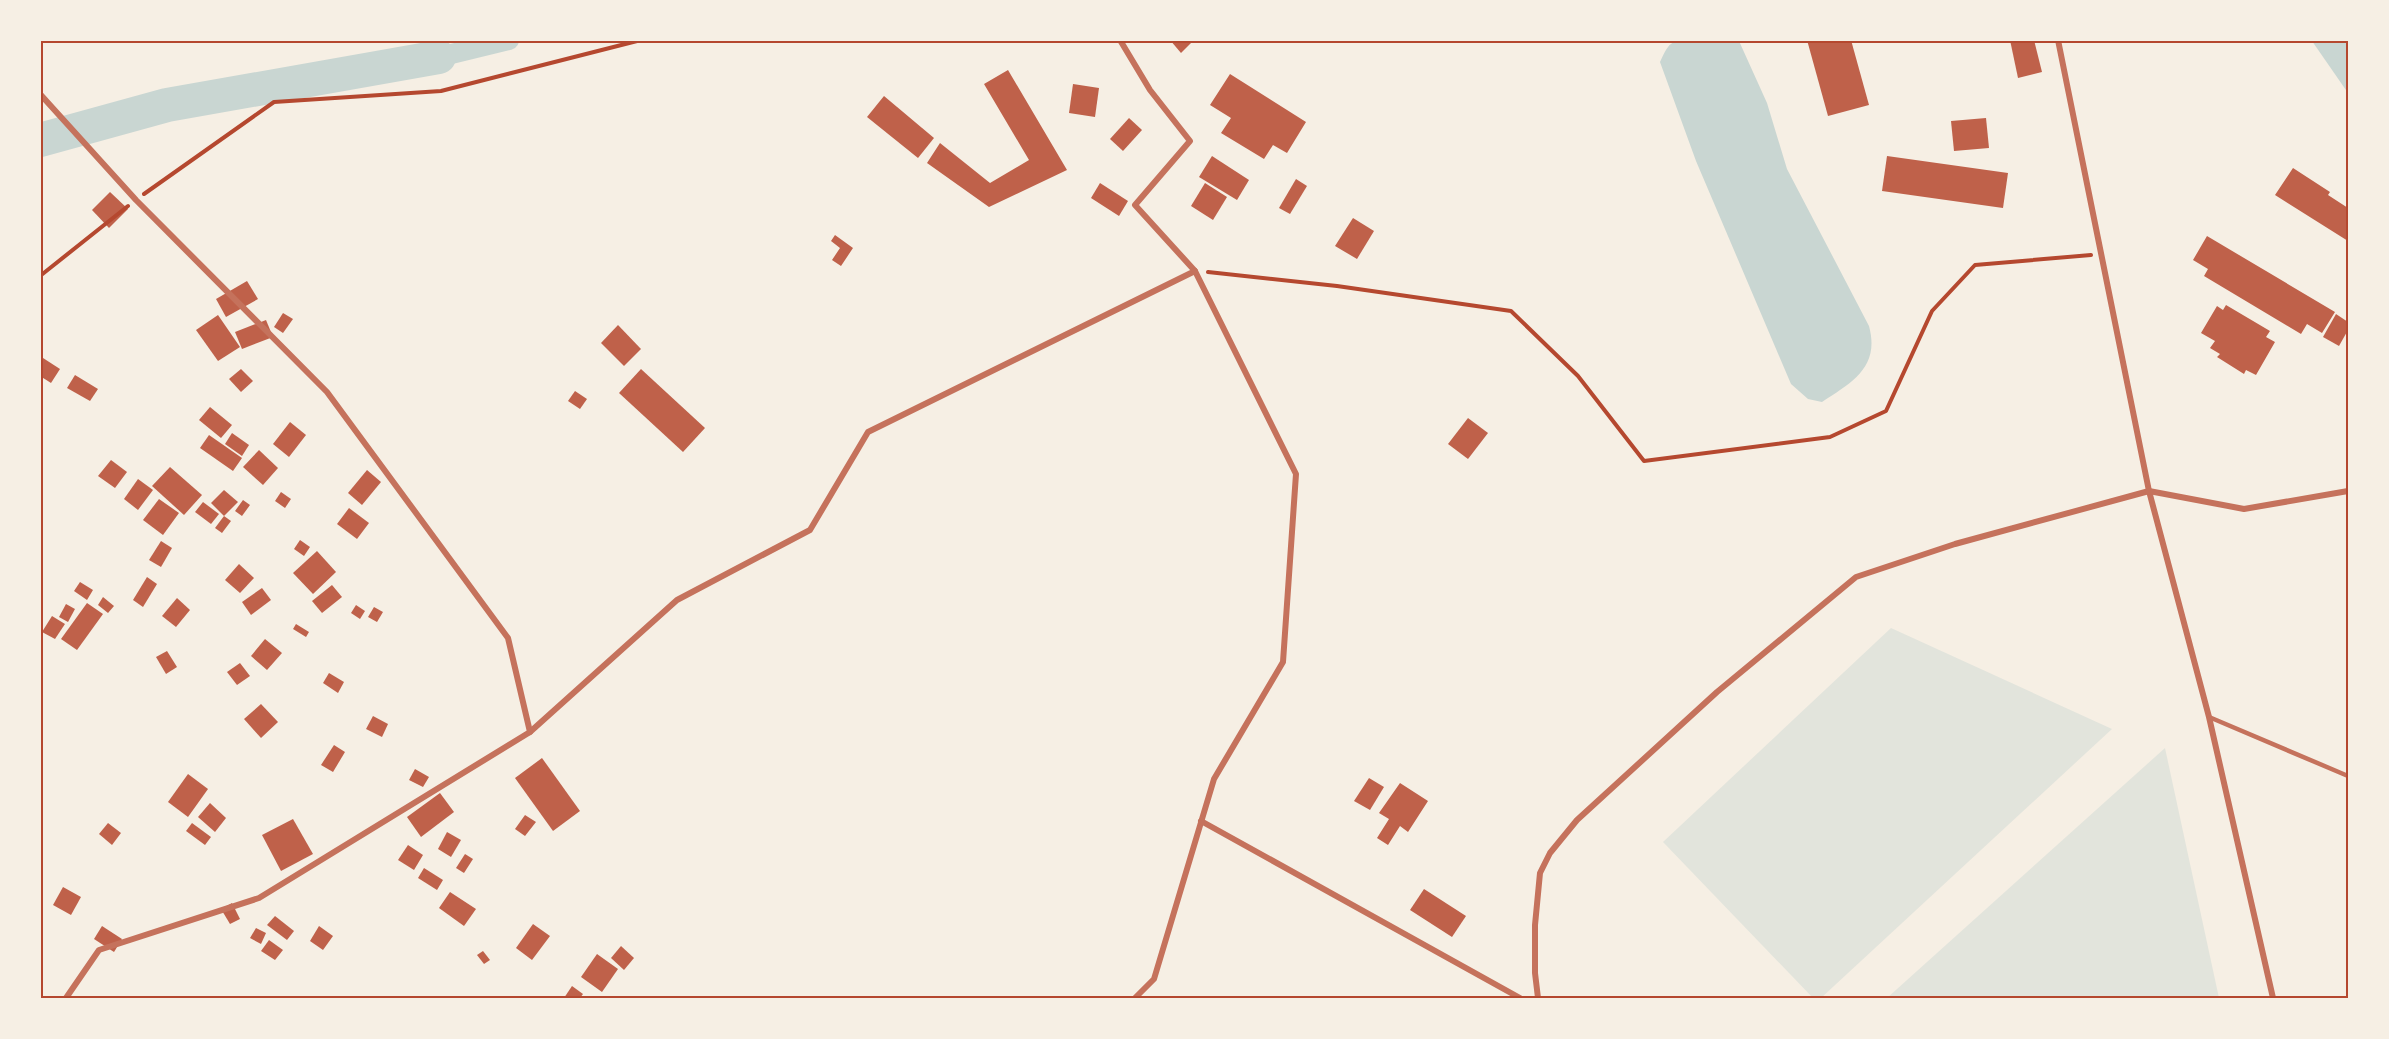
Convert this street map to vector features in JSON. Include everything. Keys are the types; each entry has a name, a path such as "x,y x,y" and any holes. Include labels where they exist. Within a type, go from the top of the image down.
{"street":[{"path":"1120,40 1150,90 1190,141 1135,205 1196,271 1296,474 1283,662 1214,779 1154,979 1135,999"},
{"path":"2058,40 2149,491 2209,717 2273,999"},
{"path":"40,94 136,200 334,401 508,638 530,732"},
{"path":"66,999 99,950 259,898 530,732 677,600 810,530 868,432 1196,271"},
{"path":"1538,999 1535,973 1535,925 1540,873 1550,853 1577,820 1717,692 1856,577 1955,544 2149,491 2244,509 2349,491"},
{"path":"1202,821 1520,999"}],"lane":[{"path":"2209,717 2349,776"}],"path":[{"path":"40,276 136,200 274,102 441,91 641,40"},
{"path":"1196,271 1337,286 1511,310 1578,376 1644,461 1830,437 1839,433 1886,411 1932,310 1975,265 2101,254"}],"shaded area":[{"path":"1681,40 1739,41 1767,103 1787,169 1869,326 1871,352 1867,363 1853,380 1822,402 1808,399 1791,384 1696,161 1660,62 1669,45"},
{"path":"2312,41 2348,41 2348,93"},
{"path":"1891,628 2112,729 1821,998 1813,998 1663,842"},
{"path":"2165,748 2219,998 1887,998"}],"building":[{"path":"1170,40 1194,40 1181,53"},
{"path":"1807,40 1851,40 1869,105 1828,116"},
{"path":"2010,40 2034,40 2042,72 2018,78"},
{"path":"1008,70 1067,170 989,207 927,163 940,143 990,183 1029,160 984,84"},
{"path":"1230,74 1306,122 1287,153 1273,145 1264,159 1221,133 1231,118 1210,105"},
{"path":"1073,84 1099,88 1095,117 1069,113"},
{"path":"884,96 934,138 918,158 867,117"},
{"path":"1129,118 1142,130 1123,151 1110,139"},
{"path":"1986,118 1989,148 1954,151 1951,121"},
{"path":"1212,156 1249,180 1237,200 1199,177"},
{"path":"1887,156 2008,173 2003,208 1882,191"},
{"path":"2293,168 2330,192 2328,195 2348,208 2348,241 2275,195"},
{"path":"1296,179 1307,186 1290,214 1279,208"},
{"path":"1100,183 1128,201 1119,216 1091,198"},
{"path":"1205,183 1227,197 1213,220 1191,206"},
{"path":"110,192 128,209 109,228 92,210"},
{"path":"1353,218 1374,231 1357,259 1335,246"},
{"path":"835,235 853,248 841,266 832,260 840,248 831,241"},
{"path":"2207,236 2335,312 2322,333 2307,324 2301,334 2204,276 2208,269 2193,260"},
{"path":"247,281 258,299 226,317 216,299"},
{"path":"2226,305 2270,331 2266,337 2275,342 2256,375 2246,370 2244,374 2217,357 2220,354 2210,348 2215,341 2201,333 2217,306 2223,310"},
{"path":"283,313 293,319 283,333 274,327"},
{"path":"2336,314 2348,322 2348,330 2339,346 2323,337"},
{"path":"218,315 240,347 218,361 196,330"},
{"path":"266,320 273,337 242,349 235,332"},
{"path":"618,325 641,349 624,366 601,343"},
{"path":"43,358 60,369 51,383 40,376 40,362"},
{"path":"241,369 253,381 241,392 229,379"},
{"path":"641,369 705,428 683,452 619,393"},
{"path":"75,375 98,389 90,401 67,388"},
{"path":"575,391 587,399 580,409 568,401"},
{"path":"210,407 232,425 221,438 199,420"},
{"path":"1468,418 1488,433 1468,459 1448,444"},
{"path":"290,422 306,435 289,457 273,444"},
{"path":"232,433 249,445 242,456 225,444"},
{"path":"209,435 242,458 233,471 200,448"},
{"path":"259,450 278,468 263,485 243,467"},
{"path":"111,460 127,472 115,488 98,476"},
{"path":"170,467 202,495 184,515 152,486"},
{"path":"367,470 381,482 362,505 348,493"},
{"path":"138,479 153,490 138,510 124,499"},
{"path":"224,490 238,502 224,516 211,503"},
{"path":"281,492 291,499 285,508 275,501"},
{"path":"159,499 179,513 163,535 143,520"},
{"path":"243,500 250,505 242,516 235,511"},
{"path":"203,502 219,514 211,524 195,512"},
{"path":"349,508 369,523 357,539 337,524"},
{"path":"224,516 231,521 222,533 215,528"},
{"path":"300,540 310,547 304,556 294,549"},
{"path":"161,541 172,548 161,567 149,560"},
{"path":"317,551 336,572 313,594 293,573"},
{"path":"239,564 254,578 240,593 225,580"},
{"path":"147,577 157,584 143,607 133,600"},
{"path":"80,582 93,590 87,600 74,591"},
{"path":"332,585 342,597 322,613 312,601"},
{"path":"262,588 271,600 251,615 242,602"},
{"path":"103,597 114,606 108,613 98,605"},
{"path":"177,598 190,610 176,627 162,616"},
{"path":"87,603 103,614 77,650 61,639"},
{"path":"66,604 75,609 68,622 59,617"},
{"path":"356,605 365,611 360,619 351,613"},
{"path":"374,607 383,612 377,622 368,617"},
{"path":"52,616 65,624 55,639 42,632"},
{"path":"296,624 309,632 306,637 293,629"},
{"path":"265,639 282,653 267,670 251,656"},
{"path":"167,651 177,667 166,674 156,657"},
{"path":"240,663 250,676 237,685 227,672"},
{"path":"329,673 344,682 338,693 323,683"},
{"path":"261,704 278,722 261,738 244,719"},
{"path":"373,716 388,724 382,737 366,729"},
{"path":"334,745 345,752 333,772 321,765"},
{"path":"542,758 580,811 553,831 515,778"},
{"path":"415,769 429,777 423,787 409,780"},
{"path":"188,774 208,789 188,817 168,802"},
{"path":"1369,778 1384,787 1370,810 1354,801"},
{"path":"1400,783 1428,801 1408,832 1400,826 1388,845 1377,838 1389,819 1379,813"},
{"path":"440,793 454,812 421,837 407,817"},
{"path":"210,803 226,818 215,832 198,817"},
{"path":"525,815 536,822 525,836 515,829"},
{"path":"293,819 313,854 281,871 262,835"},
{"path":"108,823 121,833 112,845 99,834"},
{"path":"192,823 211,837 205,845 186,831"},
{"path":"447,832 461,840 451,857 438,849"},
{"path":"408,845 423,855 414,870 398,860"},
{"path":"465,854 473,859 464,873 456,868"},
{"path":"424,868 443,880 437,890 418,878"},
{"path":"63,887 81,897 71,915 53,905"},
{"path":"1424,889 1466,916 1452,937 1410,910"},
{"path":"450,892 476,909 464,926 439,908"},
{"path":"232,903 240,919 230,924 221,909"},
{"path":"275,916 294,931 287,940 267,925"},
{"path":"533,924 550,936 532,960 516,948"},
{"path":"102,926 122,939 114,952 94,939"},
{"path":"319,926 333,936 323,950 310,941"},
{"path":"256,928 266,933 261,944 250,938"},
{"path":"269,940 283,950 275,960 261,951"},
{"path":"621,946 634,958 624,970 611,958"},
{"path":"483,951 490,960 484,964 477,955"},
{"path":"597,954 618,969 602,992 581,977"},
{"path":"572,986 583,994 580,998 564,998"}],"waterway":[{"path":"439,57 509,40"},
{"path":"40,140 167,105 439,57"}]}
